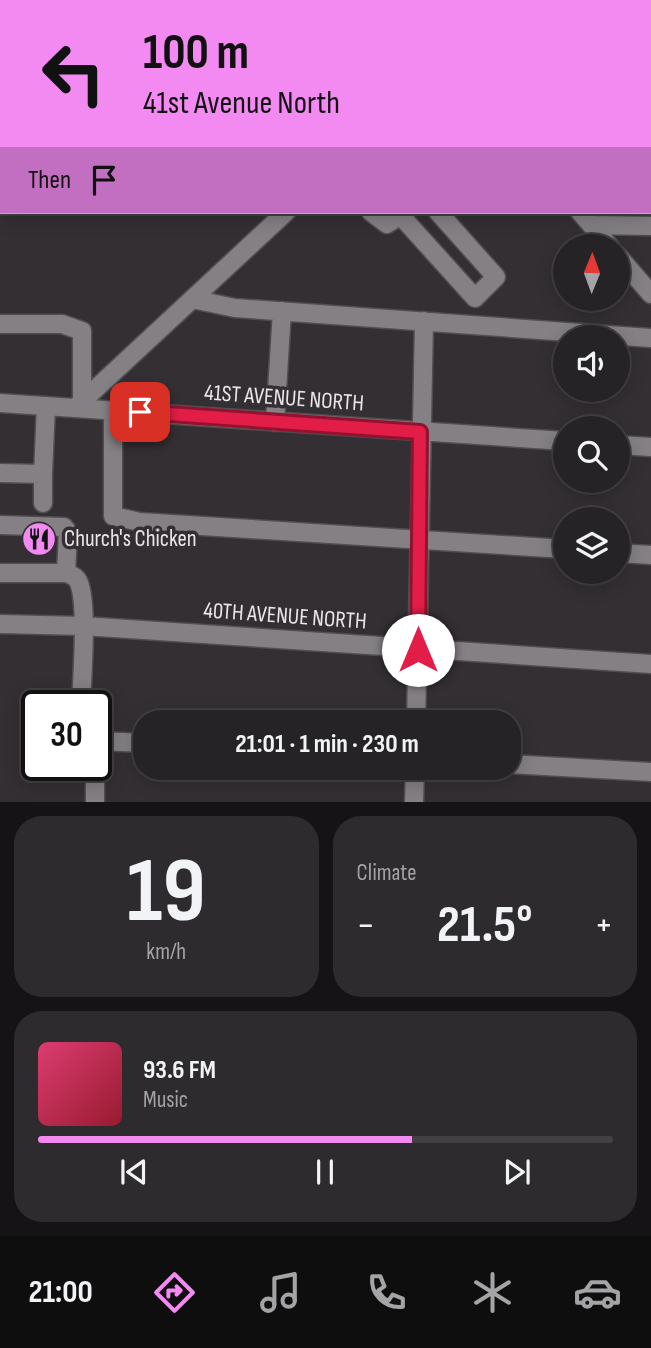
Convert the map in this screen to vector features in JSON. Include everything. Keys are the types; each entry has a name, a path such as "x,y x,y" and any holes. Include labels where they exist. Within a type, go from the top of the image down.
{"street":[{"path":"78,405 284,214"},
{"path":"374,214 387,224 403,214 475,298 496,277 440,214"},
{"path":"586,218 651,226"},
{"path":"586,218 599,234"},
{"path":"630,270 651,294"},
{"path":"192,299 209,305 651,338"},
{"path":"275,422 282,311"},
{"path":"416,710 424,321"},
{"path":"0,324 62,324 82,331 78,405"},
{"name":"41ST AVENUE NORTH","path":"0,403 78,405 113,411 553,440"},
{"path":"43,503 46,406"},
{"path":"113,411 113,516 139,522 553,548"},
{"path":"630,446 651,447"},
{"path":"0,473 43,474"},
{"path":"0,524 64,527 68,532 66,573"},
{"path":"630,554 651,555"},
{"path":"0,573 66,573 79,583 83,626 81,690"},
{"name":"40TH AVENUE NORTH","path":"0,624 83,626 651,664"},
{"path":"112,742 133,743"},
{"path":"521,765 651,772"},
{"path":"414,802 415,780"},
{"path":"95,781 95,802"}],"place":[{"name":"Church's Chicken","path":"39,539"}],"route":[{"path":"140,412 420,432 418,650"}]}
